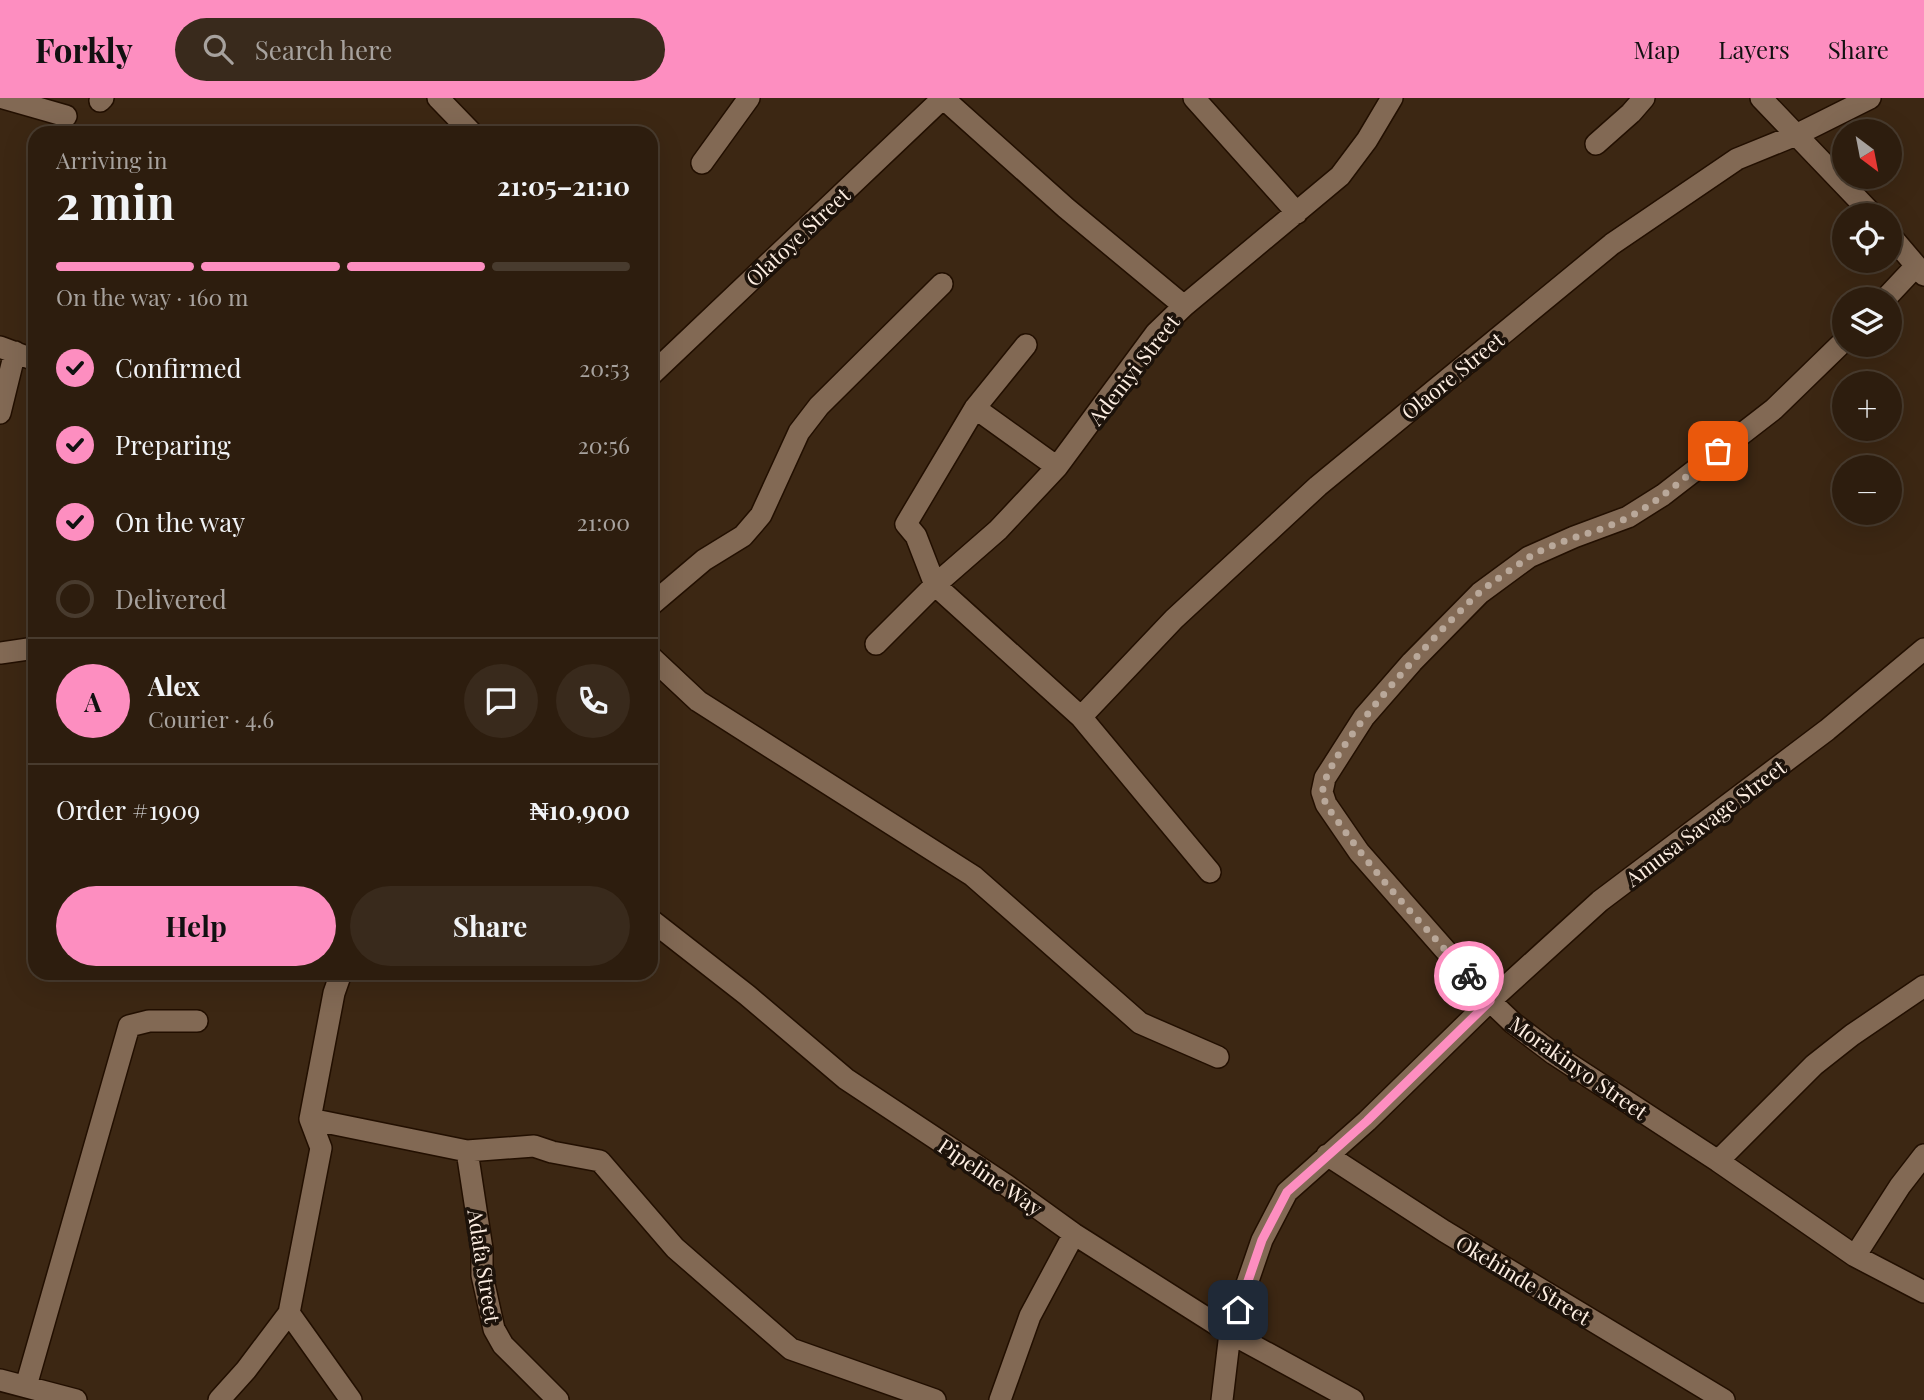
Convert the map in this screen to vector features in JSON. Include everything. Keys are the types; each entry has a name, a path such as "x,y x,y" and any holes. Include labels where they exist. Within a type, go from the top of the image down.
{"street":[{"path":"2,98 66,117"},
{"path":"702,163 749,98"},
{"path":"943,98 1066,208 1184,306"},
{"name":"Olatoye Street","path":"658,368 943,98"},
{"path":"1194,98 1297,213"},
{"name":"Adeniyi Street","path":"876,644 934,585 998,530 1057,467 1156,333 1184,306 1340,176 1367,141 1392,98"},
{"path":"1596,144 1644,98"},
{"path":"1761,98 1861,203"},
{"name":"Olaore Street","path":"1081,717 1174,619 1318,486 1612,244 1737,159 1796,135 1870,98"},
{"path":"450,102 467,126"},
{"path":"1899,287 1920,270 1902,249"},
{"path":"658,599 704,560 743,536 761,515 799,432 819,406 942,284"},
{"path":"1026,345 975,408 906,524 916,536 934,585 1081,717 1210,872"},
{"path":"0,413 17,353"},
{"name":"Morakinyo Street","path":"1832,353 1774,409 1663,495 1628,517 1529,557 1480,593 1412,662 1364,717 1325,778 1322,792 1326,804 1359,852 1490,1001 1513,1023 1554,1055 1718,1161 1855,1256 1924,1292"},
{"path":"975,408 1057,467"},
{"path":"0,653 28,649"},
{"name":"Amusa Savage Street","path":"1222,1400 1230,1334 1262,1240 1279,1205 1299,1179 1367,1121 1490,1001 1600,901 1827,730 1924,649"},
{"path":"658,664 698,701 973,876 1140,1023 1218,1057"},
{"name":"Pipeline Way","path":"658,925 747,995 846,1079 1006,1185 1074,1234 1230,1334 1353,1400"},
{"path":"219,1400 246,1370 289,1313 321,1148 310,1119 339,980"},
{"path":"1718,1161 1814,1065 1852,1035 1924,986"},
{"path":"26,1386 129,1026 149,1021 197,1021"},
{"path":"310,1119 467,1151 534,1146 600,1161 675,1248 791,1349 935,1400"},
{"name":"Adafa Street","path":"467,1151 482,1249 482,1275 494,1329 503,1345 558,1400"},
{"name":"Okehinde Street","path":"1327,1155 1444,1231 1724,1400"},
{"path":"1855,1256 1924,1155"},
{"path":"1000,1400 1030,1316 1074,1234"},
{"path":"289,1313 351,1400"},
{"path":"0,1380 76,1400"}],"way so far":[{"path":"1469,976 1359,852 1326,804 1322,792 1325,778 1364,717 1412,662 1480,593 1529,557 1628,517 1663,495 1718,451"}],"route":[{"path":"1238,1310 1262,1240 1287,1192 1367,1121 1490,1001 1469,976"}]}
